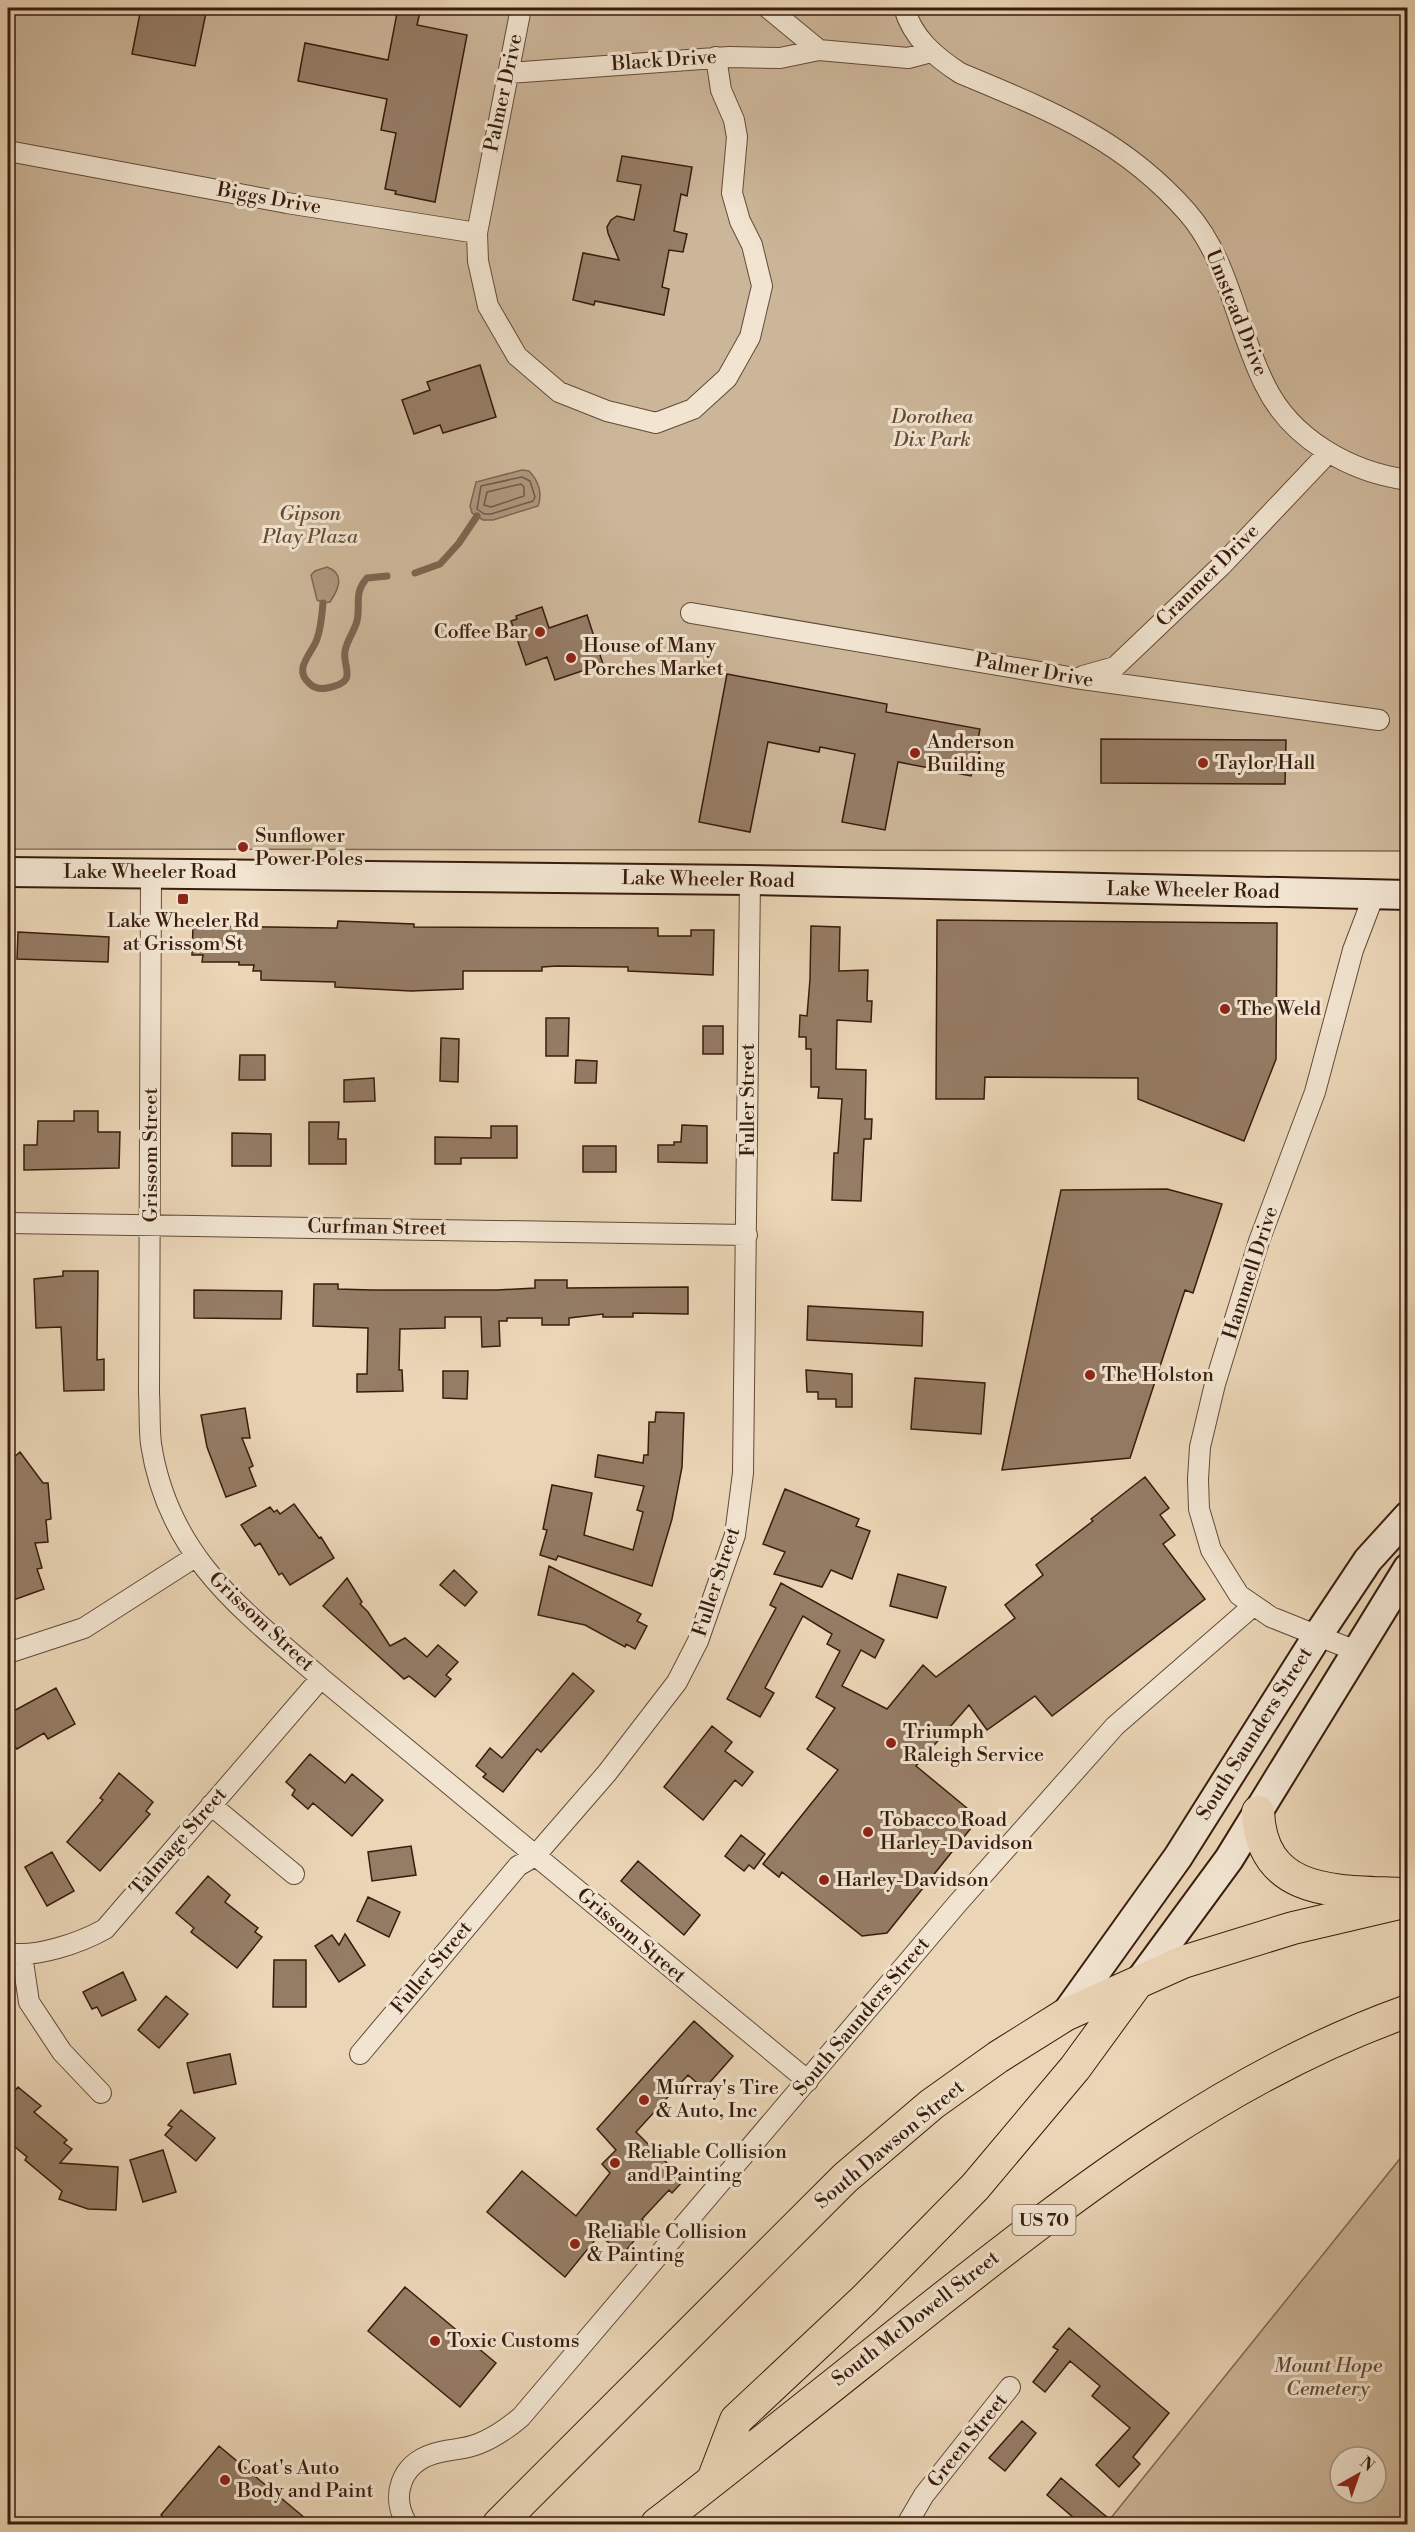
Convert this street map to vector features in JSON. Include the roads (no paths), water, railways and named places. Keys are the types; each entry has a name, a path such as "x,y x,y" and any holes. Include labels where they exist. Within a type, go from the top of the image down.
{"main road":[{"name":"Lake Wheeler Road","path":"8,872 750,880 1407,896"},
{"name":"South Saunders Street","path":"1065,2015 1178,1857 1368,1560 1407,1516"},
{"path":"713,2481 736,2420 864,2300 975,2187 1075,2068 1218,1875 1407,1568"},
{"path":"1258,1812 1259,1828 1269,1857 1277,1867 1297,1881 1322,1887 1407,1894"},
{"name":"South Dawson Street","path":"499,2524 845,2178 932,2104 998,2057 1065,2015 1183,1962 1293,1928 1407,1901"},
{"name":"South McDowell Street","path":"713,2481 1025,2233 1154,2140 1290,2062 1407,2011"},
{"name":"US 70","path":"657,2524 713,2481"}],"street":[{"name":"Palmer Drive","path":"477,233 521,8"},
{"path":"768,8 819,50"},
{"name":"Umstead Drive","path":"903,8 916,34 931,52 960,73 1063,117 1093,133 1123,153 1172,197 1204,236 1220,262 1265,387 1280,408 1302,432 1328,453 1350,464 1407,480"},
{"name":"Black Drive","path":"509,73 716,57 780,58 819,50 908,58 931,52"},
{"path":"477,233 478,261 488,306 517,356 559,392 607,411 656,423 693,409 727,378 750,338 762,286 752,245 740,221 732,193 737,137 734,120 721,90 716,57"},
{"name":"Biggs Drive","path":"8,152 287,203 477,233"},
{"name":"Cranmer Drive","path":"1075,678 1115,666 1221,566 1328,453"},
{"name":"Palmer Drive","path":"691,613 1075,678 1379,720"},
{"name":"Grissom Street","path":"151,872 149,1382 151,1443 160,1483 195,1557 219,1587 247,1614 321,1678 808,2081"},
{"name":"Fuller Street","path":"360,2054 518,1866 535,1856 607,1773 677,1682 698,1641 715,1598 735,1535 743,1473 750,880"},
{"name":"Hammell Drive","path":"1356,1651 1271,1617 1239,1595 1208,1540 1199,1509 1198,1479 1200,1447 1215,1384 1256,1252 1315,1092 1353,950 1374,895"},
{"name":"Curfman Street","path":"8,1223 747,1235"},
{"path":"8,1653 84,1628 195,1557"},
{"name":"South Saunders Street","path":"407,2524 399,2506 399,2492 401,2479 408,2470 426,2456 486,2441 505,2430 521,2416 957,1904 1115,1726 1253,1606"},
{"name":"Talmage Street","path":"15,1954 85,1940 105,1929 321,1678"},
{"path":"211,1805 294,1874"},
{"path":"15,1954 28,2002 62,2052 101,2093"},
{"name":"Green Street","path":"907,2524 924,2495 1010,2387"}],"water":[{"path":"522,470 529,471 535,478 540,492 538,506 493,520 483,520 472,513 470,506 476,482"},
{"path":"327,567 337,574 339,583 330,602 323,603 317,600 311,575"}],"waterway":[{"path":"415,573 440,564 459,543 477,516"},
{"path":"323,603 318,635 303,667 303,673 312,685 327,688 343,682 346,678 345,651 357,621 360,589 367,578 387,576"}],"place":[{"name":"Coffee Bar","path":"540,632"},
{"name":"House of Many Porches Market","path":"571,658"},
{"name":"Anderson Building","path":"915,753"},
{"name":"Taylor Hall","path":"1203,763"},
{"name":"Sunflower Power Poles","path":"243,847"},
{"name":"Lake Wheeler Rd at Grissom St","path":"183,899"},
{"name":"The Weld","path":"1225,1009"},
{"name":"The Holston","path":"1090,1375"},
{"name":"Triumph Raleigh Service","path":"891,1743"},
{"name":"Tobacco Road Harley-Davidson","path":"868,1832"},
{"name":"Harley-Davidson","path":"824,1880"},
{"name":"Murray's Tire & Auto, Inc","path":"644,2100"},
{"name":"Reliable Collision and Painting","path":"615,2163"},
{"name":"Reliable Collision & Painting","path":"575,2244"},
{"name":"Toxic Customs","path":"435,2341"},
{"name":"Coat's Auto Body and Paint","path":"225,2480"}],"park label":[{"name":"Dorothea Dix Park","path":"932,428"},
{"name":"Gipson Play Plaza","path":"310,526"},
{"name":"Mount Hope Cemetery","path":"1328,2378"}]}
